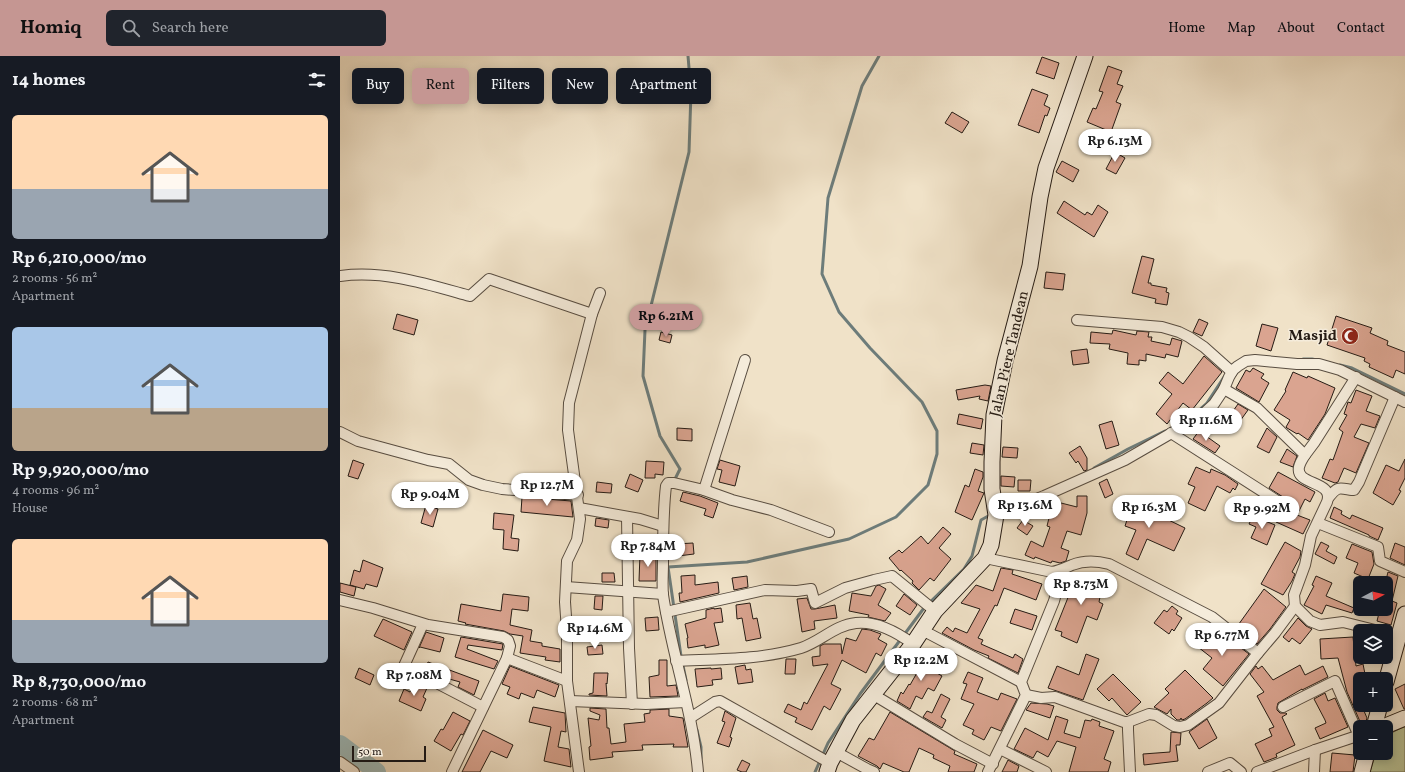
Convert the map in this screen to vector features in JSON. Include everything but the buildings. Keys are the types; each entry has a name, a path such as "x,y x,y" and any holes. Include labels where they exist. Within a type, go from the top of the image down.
{"street":[{"name":"Jalan Piere Tandean","path":"830,762 853,720 874,695 910,642 922,630 935,611 985,558 991,545 996,511 992,489 994,415 1005,361 1030,266 1040,197 1046,168 1085,56"},
{"path":"340,276 350,274 394,276 470,296 489,279 592,314"},
{"path":"579,772 567,681 567,561 577,540 580,508 568,430 569,403 592,314 600,293"},
{"path":"1077,320 1162,327 1179,332 1189,336 1204,347 1232,372"},
{"path":"704,490 744,360"},
{"path":"996,511 1044,496 1125,460 1202,416 1214,404 1224,389 1232,372 1242,363 1255,360 1297,364 1319,364 1340,370 1356,377 1405,402"},
{"path":"1329,497 1326,490 1305,479 1300,473 1299,466 1356,377"},
{"path":"1224,389 1257,408 1305,455"},
{"path":"1353,624 1343,622 1320,625 1310,621 1295,606 1294,595 1305,565 1310,536 1318,523 1329,497 1339,488 1352,490 1355,488 1395,397"},
{"path":"340,432 358,441 428,460 449,464 469,480 483,485 502,490 578,495"},
{"path":"1171,433 1279,502"},
{"path":"698,772 696,748 676,661 663,594 663,526 666,486 668,483 674,482 704,490 732,500 772,510 829,532"},
{"path":"580,508 640,519 663,526"},
{"path":"627,517 628,648 632,704"},
{"path":"1318,523 1378,547 1380,562 1405,572"},
{"path":"985,558 1052,572 1082,563 1096,561 1110,564 1212,617 1258,653"},
{"path":"1021,682 1054,601 1062,570"},
{"path":"666,612 765,590 797,591 811,589 815,603 846,588 892,576 935,611"},
{"path":"566,587 663,594"},
{"path":"340,600 373,608 423,624 503,637 508,640 510,646 507,658 452,772"},
{"path":"1026,695 1041,698 1055,697 1124,722 1128,722 1149,714 1156,715 1174,726 1180,727 1188,725 1219,704 1295,606"},
{"path":"1393,633 1405,614"},
{"path":"676,661 747,658 801,648 836,629 858,623 877,626 896,633 910,642"},
{"path":"423,624 404,666 483,707"},
{"path":"874,695 906,716 955,744 990,768 1026,695 1021,682 922,630"},
{"path":"507,658 567,681"},
{"path":"1283,707 1335,682 1353,721"},
{"path":"570,701 632,704 686,702"},
{"path":"690,718 715,702 720,701 816,756 830,762 874,772"},
{"path":"1393,723 1405,718"},
{"path":"1128,722 1130,772"},
{"path":"1257,772 1315,750 1353,738"},
{"path":"1000,749 1046,772"},
{"path":"1314,772 1315,750"},
{"path":"1362,772 1365,760"},
{"path":"340,762 354,772"},
{"path":"1208,772 1230,763 1241,772"}],"green space":[{"path":"1405,726 1405,772 1370,772 1374,760 1393,760 1393,732"}],"waterway":[{"path":"674,481 680,469 660,436 643,376 645,330 689,152 691,92 688,56"},
{"path":"668,567 747,562 849,539 896,517 928,485 937,454 937,431 922,402 870,348 839,312 822,274 828,198 862,86 879,56"},
{"path":"1303,359 1317,360"},
{"path":"1340,365 1352,368 1405,394"},
{"path":"1175,425 1197,412 1207,403 1224,377"},
{"path":"1094,468 1165,431"},
{"path":"815,772 828,743 860,694 924,608 964,569 972,556 981,520 990,515"},
{"path":"668,567 686,680"},
{"path":"697,730 701,747 701,758"},
{"path":"340,744 377,772"}],"place":[{"name":"Masjid","path":"1350,336"}]}
